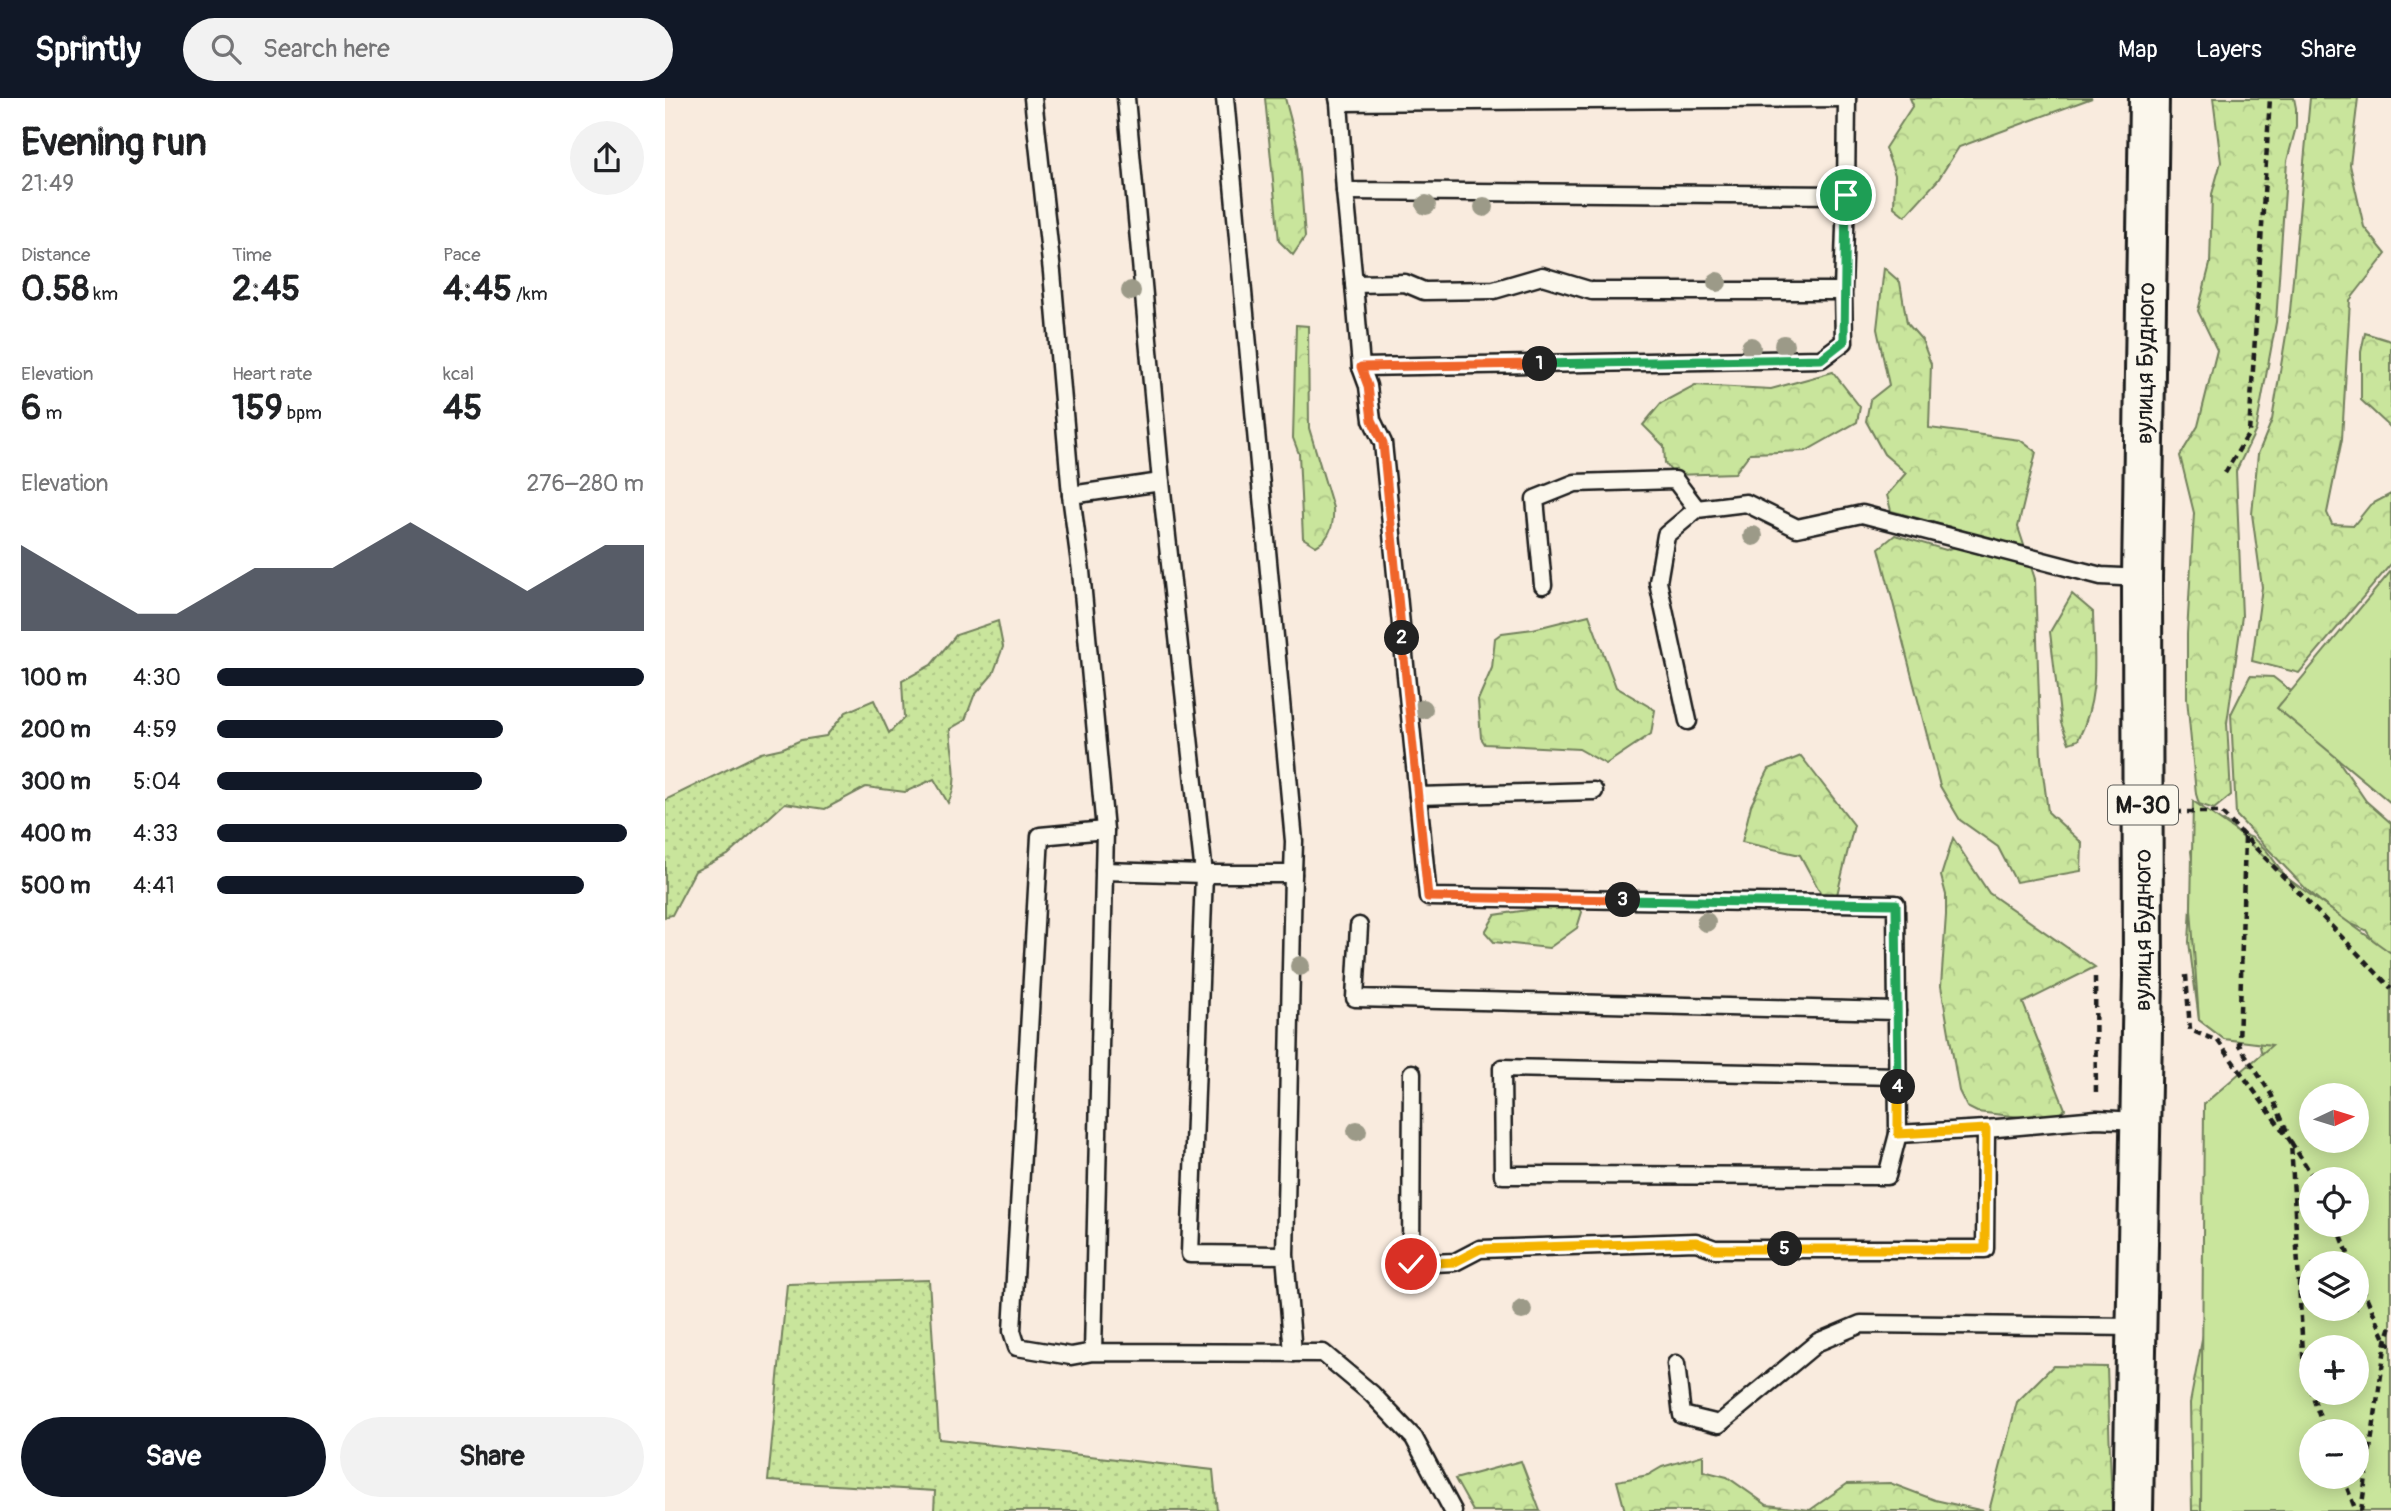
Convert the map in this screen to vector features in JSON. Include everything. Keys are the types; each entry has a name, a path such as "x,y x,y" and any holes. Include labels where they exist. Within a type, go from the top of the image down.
{"highway":[{"name":"вулиця Будного","path":"2133,1511 2143,976 2142,578 2149,98"}],"lane":[{"path":"1033,98 1105,830 1093,1352"},
{"path":"1126,98 1161,482 1204,874 1190,1254 1285,1255"},
{"path":"1224,98 1294,841 1285,1255 1293,1353"},
{"path":"1361,367 1821,359 1844,341 1847,99 1338,100 1361,367 1368,386 1372,420 1383,443 1428,897 1896,904 1898,1076 1898,1134 1887,1176 1503,1175 1502,1069 1898,1076"},
{"path":"1345,191 1846,195"},
{"path":"1354,284 1405,283 1425,290 1494,290 1542,276 1592,291 1843,291"},
{"path":"1543,585 1535,499 1575,483 1675,480 1697,509"},
{"path":"1071,495 1161,482"},
{"path":"1688,721 1658,582 1666,535 1697,509 1746,503 1797,528 1862,513 2101,576 2142,578"},
{"path":"1418,796 1594,791"},
{"path":"1105,830 1040,836 1012,1331 1017,1347 1071,1356 1093,1352 1323,1353 1372,1394 1414,1438 1453,1511"},
{"path":"1104,871 1293,874"},
{"path":"1359,926 1355,998 1897,1011"},
{"path":"1412,1073 1411,1264 1455,1262 1480,1249 1696,1242 1715,1249 1985,1249 1986,1129"},
{"path":"1898,1134 2097,1119 2140,1121"},
{"path":"1676,1364 1682,1415 1719,1424 1818,1342 1861,1324 2136,1327"}],"path":[{"path":"2225,473 2249,433 2270,98"},
{"path":"2143,811 2221,813 2391,988"},
{"path":"2245,837 2239,1045 2271,1094 2291,1142 2304,1371 2321,1419"},
{"path":"2186,975 2190,1030 2218,1041 2307,1167"},
{"path":"2095,977 2097,1119"},
{"path":"2369,1302 2388,1343"},
{"path":"2358,1511 2391,1326"},
{"path":"2348,1489 2358,1511"}],"green space":[{"path":"1265,98 1285,98 1298,147 1305,237 1293,255 1279,241"},
{"path":"1910,98 2092,98 1959,147 1938,180 1905,216 1894,207 1895,175 1885,148 1913,105"},
{"path":"2213,98 2294,98 2296,108 2296,127 2287,161 2276,322 2256,430 2236,471 2242,616 2227,723 2231,795 2214,809 2199,804 2196,794 2187,698 2187,634 2194,513 2180,456 2198,426 2217,350 2198,311 2210,264 2212,194 2221,162"},
{"path":"2310,98 2358,98 2350,165 2364,227 2386,254 2350,300 2342,439 2327,513 2332,524 2354,525 2370,505 2391,494 2391,564 2299,673 2252,661 2262,587 2252,514 2258,454 2272,420 2290,311"},
{"path":"1884,268 1900,282 1907,323 1922,340 1931,364 1929,428 2020,440 2036,452 2018,527 2035,579 2041,758 2048,812 2082,843 2081,871 2016,882 1998,847 1960,820 1940,786 1879,548 1895,535 1946,550 1960,545 1961,536 1950,527 1891,511 1887,495 1906,473 1884,454 1866,421 1870,400 1889,385 1877,329"},
{"path":"1296,325 1308,326 1309,428 1333,508 1331,530 1316,546 1303,538 1299,454 1293,438"},
{"path":"2365,333 2391,341 2391,428 2361,400 2361,352"},
{"path":"1833,372 1860,407 1857,422 1806,451 1750,453 1735,473 1674,475 1665,463 1664,446 1643,425 1661,403 1695,385 1771,389"},
{"path":"2391,571 2391,803 2277,708"},
{"path":"2072,594 2093,612 2094,677 2085,724 2078,740 2069,743 2061,723 2050,632"},
{"path":"1589,615 1616,687 1655,710 1651,734 1606,764 1579,749 1485,744 1481,738 1478,700 1492,668 1495,638 1502,633 1533,629"},
{"path":"998,621 1003,647 993,674 974,696 965,720 950,729 955,776 948,803 934,779 905,792 866,787 825,809 785,803 728,855 695,871 672,915 665,917 665,800 761,753 801,740 826,736 846,712 874,700 889,733 904,718 902,681 931,665 956,635"},
{"path":"2250,676 2273,677 2291,691 2366,801 2391,823 2391,1511 2192,1511 2190,1403 2213,1282 2268,1080 2257,1034 2224,1039 2199,1020 2189,942 2193,870 2191,851 2208,823 2224,821 2237,832 2253,838 2266,850 2287,878 2377,947 2366,930 2344,921 2306,889 2236,815 2231,714"},
{"path":"1801,756 1854,825 1835,903 1826,903 1800,855 1742,842 1751,805 1769,769"},
{"path":"2193,801 2237,832 2287,878 2391,953 2391,1511 2201,1511 2204,1104 2272,1045 2224,1039 2199,1020 2191,909"},
{"path":"1953,838 1989,893 2095,967 2023,1003 2065,1109 2058,1115 2038,1119 1977,1112 1967,1107 1959,1091 1941,986 1946,895 1941,876"},
{"path":"1572,903 1582,912 1577,928 1549,948 1494,942 1485,932 1495,915"},
{"path":"929,1280 939,1439 1213,1470 1217,1511 934,1511 935,1491 768,1481 787,1284"},
{"path":"2053,1366 2107,1367 2112,1511 1989,1511 2017,1402"},
{"path":"1703,1455 1703,1471 1727,1477 1767,1505 1810,1510 1847,1484 1890,1483 1935,1500 1984,1511 1625,1511 1617,1481 1648,1475 1662,1467"},
{"path":"1521,1461 1540,1511 1473,1511 1455,1479"}],"route":[{"path":"1411,1264 1455,1262 1480,1249 1696,1242 1715,1249 1985,1249 1986,1129 1898,1134 1896,904 1428,897 1383,443 1372,420 1368,386 1361,367 1821,359 1844,341 1846,195"}]}
